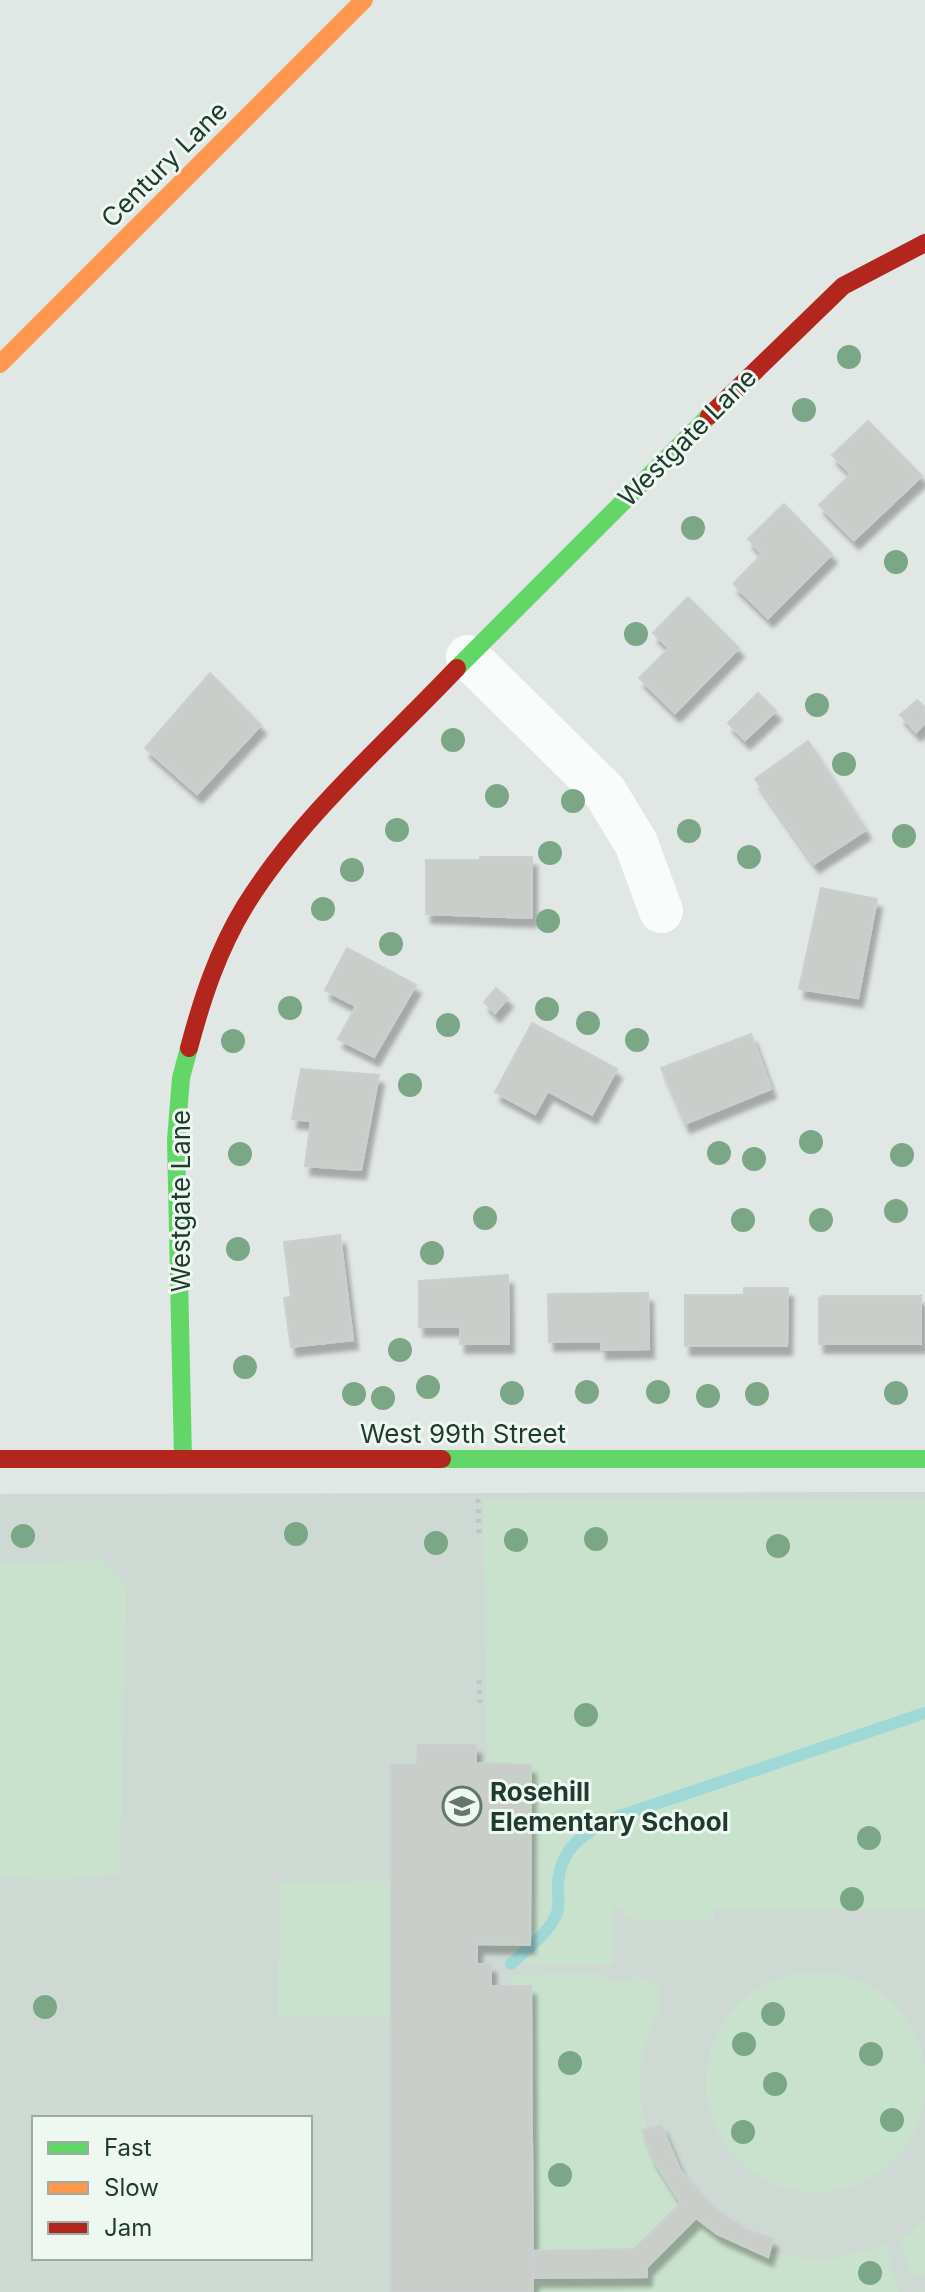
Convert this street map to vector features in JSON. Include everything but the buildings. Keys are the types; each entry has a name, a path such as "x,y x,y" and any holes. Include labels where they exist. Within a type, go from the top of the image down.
{"street":[{"name":"Century Lane","path":"0,364 364,0"},
{"name":"Westgate Lane","path":"183,1459 176,1140 181,1078 203,994 244,908 286,847 468,657 808,317 843,286 925,243"},
{"path":"468,657 563,747 605,792 636,843 661,911"},
{"name":"West 99th Street","path":"0,1459 925,1459"}],"path":[{"path":"478,1495 479,1534"},
{"path":"479,1680 480,1703"}],"shaded area":[{"name":"Rosehill Elementary School","path":"925,1492 925,2292 0,2292 0,1494"}],"green space":[{"path":"483,1500 925,1500 925,1910 714,1910 714,1919 635,1919 625,1916 625,1908 612,1908 613,1964 517,1964 561,1922 565,1866 570,1853 614,1818 608,1817 583,1829 564,1847 551,1915 530,1939 531,1765 487,1763"},
{"path":"101,1560 126,1587 120,1874 54,1881 0,1876 0,1564"},
{"path":"391,1881 391,2017 278,2017 280,1882"},
{"path":"816,1972 837,1974 858,1981 894,2004 917,2040 924,2061 924,2103 917,2124 894,2160 858,2183 837,2190 816,2192 795,2190 774,2183 738,2160 715,2124 708,2103 706,2082 708,2061 715,2040 738,2004 774,1981 795,1974"},
{"path":"602,1974 608,1981 631,1981 639,1975 659,1987 658,2010 640,2067 642,2109 647,2129 642,2130 653,2159 681,2203 634,2249 533,2251 531,1987 511,1986 511,1975"},
{"path":"696,2218 717,2234 767,2257 769,2254 827,2260 885,2245 899,2292 533,2292 533,2278 646,2277 647,2267"},
{"path":"925,2221 925,2275 911,2275 900,2240"}],"waterway":[{"path":"511,1964 553,1921 558,1906 560,1870 569,1851 575,1843 601,1825 611,1819 925,1713"}],"traffic: fast":[{"path":"457,668 709,416"},
{"path":"183,1459 176,1140 181,1078 189,1048"},
{"path":"442,1459 925,1459"}],"traffic: slow":[{"path":"0,364 364,0"}],"traffic: jam":[{"path":"709,416 843,286 925,243"},
{"path":"189,1048 219,957 235,923 267,873 317,812 457,668"},
{"path":"0,1459 442,1459"}],"place":[{"name":"Rosehill Elementary School","path":"462,1806"}]}
